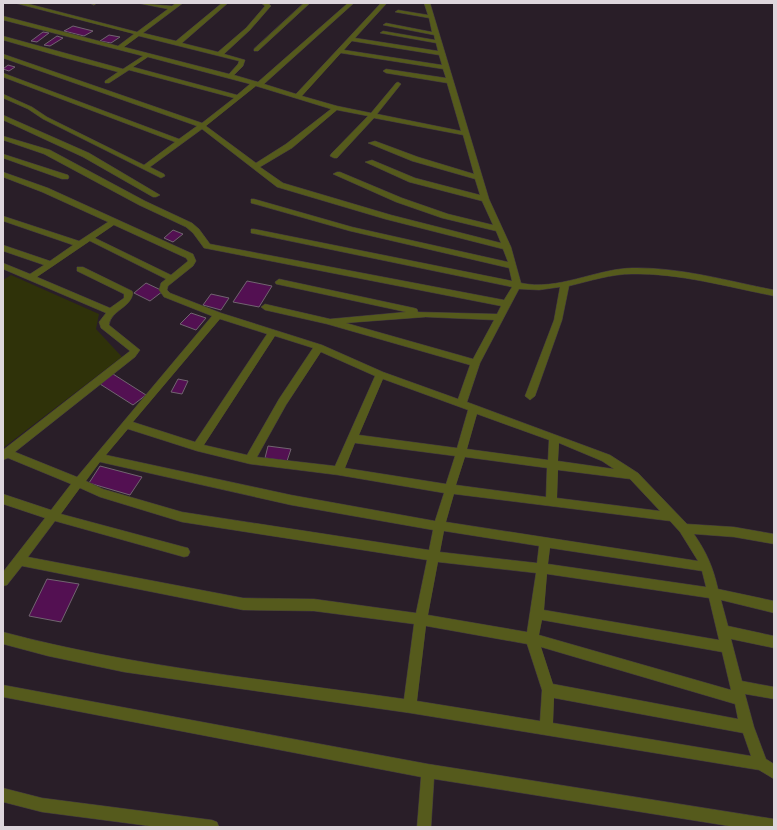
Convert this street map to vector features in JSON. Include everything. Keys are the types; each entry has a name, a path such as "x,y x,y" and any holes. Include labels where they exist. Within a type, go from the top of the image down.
{"street":[{"path":"18,3 242,60 241,65 230,76"},
{"path":"140,3 174,8"},
{"path":"119,48 180,3"},
{"path":"178,43 225,3"},
{"path":"220,54 260,17 268,6 264,3"},
{"path":"256,50 307,3"},
{"path":"144,168 181,142 238,97 258,84 351,3"},
{"path":"297,97 384,3"},
{"path":"427,3 485,198 507,247 517,285 498,317 475,363 460,404"},
{"path":"398,12 431,17"},
{"path":"3,18 146,56 230,76 336,108 467,134"},
{"path":"386,25 437,38"},
{"path":"383,33 437,38"},
{"path":"3,38 64,56 238,97"},
{"path":"352,39 441,53"},
{"path":"341,51 445,67"},
{"path":"3,56 202,126 275,182 289,188 388,217 507,247"},
{"path":"107,82 146,56"},
{"path":"386,71 450,81"},
{"path":"3,75 181,142"},
{"path":"334,156 372,116 398,84"},
{"path":"3,96 30,108 161,176"},
{"path":"255,167 294,142 336,108"},
{"path":"3,117 86,155 156,196"},
{"path":"3,138 47,152 142,204 188,225 196,231 207,246 507,304"},
{"path":"372,142 415,159 480,178"},
{"path":"3,156 65,177"},
{"path":"369,162 412,180 485,198"},
{"path":"3,174 45,190 192,258 190,264 164,288 167,295 218,315 319,347 380,374 606,458 634,476 684,529 707,567 739,699 747,727 761,764"},
{"path":"338,174 399,200 445,216 498,229"},
{"path":"254,200 350,229 513,266"},
{"path":"3,218 79,244"},
{"path":"32,278 50,264 114,221"},
{"path":"254,231 535,288 632,271 688,278 774,293"},
{"path":"88,238 172,279"},
{"path":"3,248 50,264"},
{"path":"3,275 7,267 111,312"},
{"path":"5,454 135,352 134,347 104,326 104,322 111,312 128,299 129,293 80,269"},
{"path":"279,282 426,314"},
{"path":"530,396 558,320 565,283"},
{"path":"265,307 327,321 475,363"},
{"path":"327,321 426,314 498,317"},
{"path":"5,574 53,516 98,457 218,315"},
{"path":"197,448 272,332"},
{"path":"250,460 269,422 293,383 319,347"},
{"path":"338,471 350,438 380,374"},
{"path":"410,706 421,619 438,526 459,453 474,408"},
{"path":"126,424 197,448 250,460 338,471 551,502 672,517"},
{"path":"350,438 634,476"},
{"path":"551,502 554,438"},
{"path":"5,454 78,482 100,493 182,517 433,556 609,577 713,593 774,607"},
{"path":"98,457 291,500 438,526 707,567"},
{"path":"3,498 53,516 184,552"},
{"path":"684,529 734,532 774,539"},
{"path":"545,542 537,614 532,638 548,690 546,729"},
{"path":"18,560 242,604 306,604 421,619 532,638 739,699"},
{"path":"537,614 727,647"},
{"path":"722,631 774,642"},
{"path":"3,638 48,650 124,666 410,706 761,764 774,772"},
{"path":"736,686 774,693"},
{"path":"3,690 122,715 428,771 774,826"},
{"path":"548,690 747,727"},
{"path":"424,827 428,771"},
{"path":"3,795 42,805 184,825 212,827"}],"green space":[{"path":"11,275 99,314 96,329 122,357 3,448 3,280"}],"building":[{"path":"73,26 93,31 84,36 64,31"},
{"path":"43,32 49,33 37,42 31,41"},
{"path":"109,35 120,37 111,43 100,41"},
{"path":"57,36 63,38 50,46 44,45"},
{"path":"8,65 15,67 9,71 3,69"},
{"path":"173,230 183,234 173,242 164,238"},
{"path":"247,281 272,286 259,307 233,302"},
{"path":"146,283 163,291 150,301 134,293"},
{"path":"211,294 229,298 221,310 203,305"},
{"path":"191,313 206,318 196,330 180,324"},
{"path":"113,374 146,395 133,405 100,384"},
{"path":"178,379 188,381 182,394 171,392"},
{"path":"268,446 291,449 287,461 265,458"},
{"path":"100,466 142,477 130,495 89,483"},
{"path":"47,579 79,584 61,622 29,616"}]}
